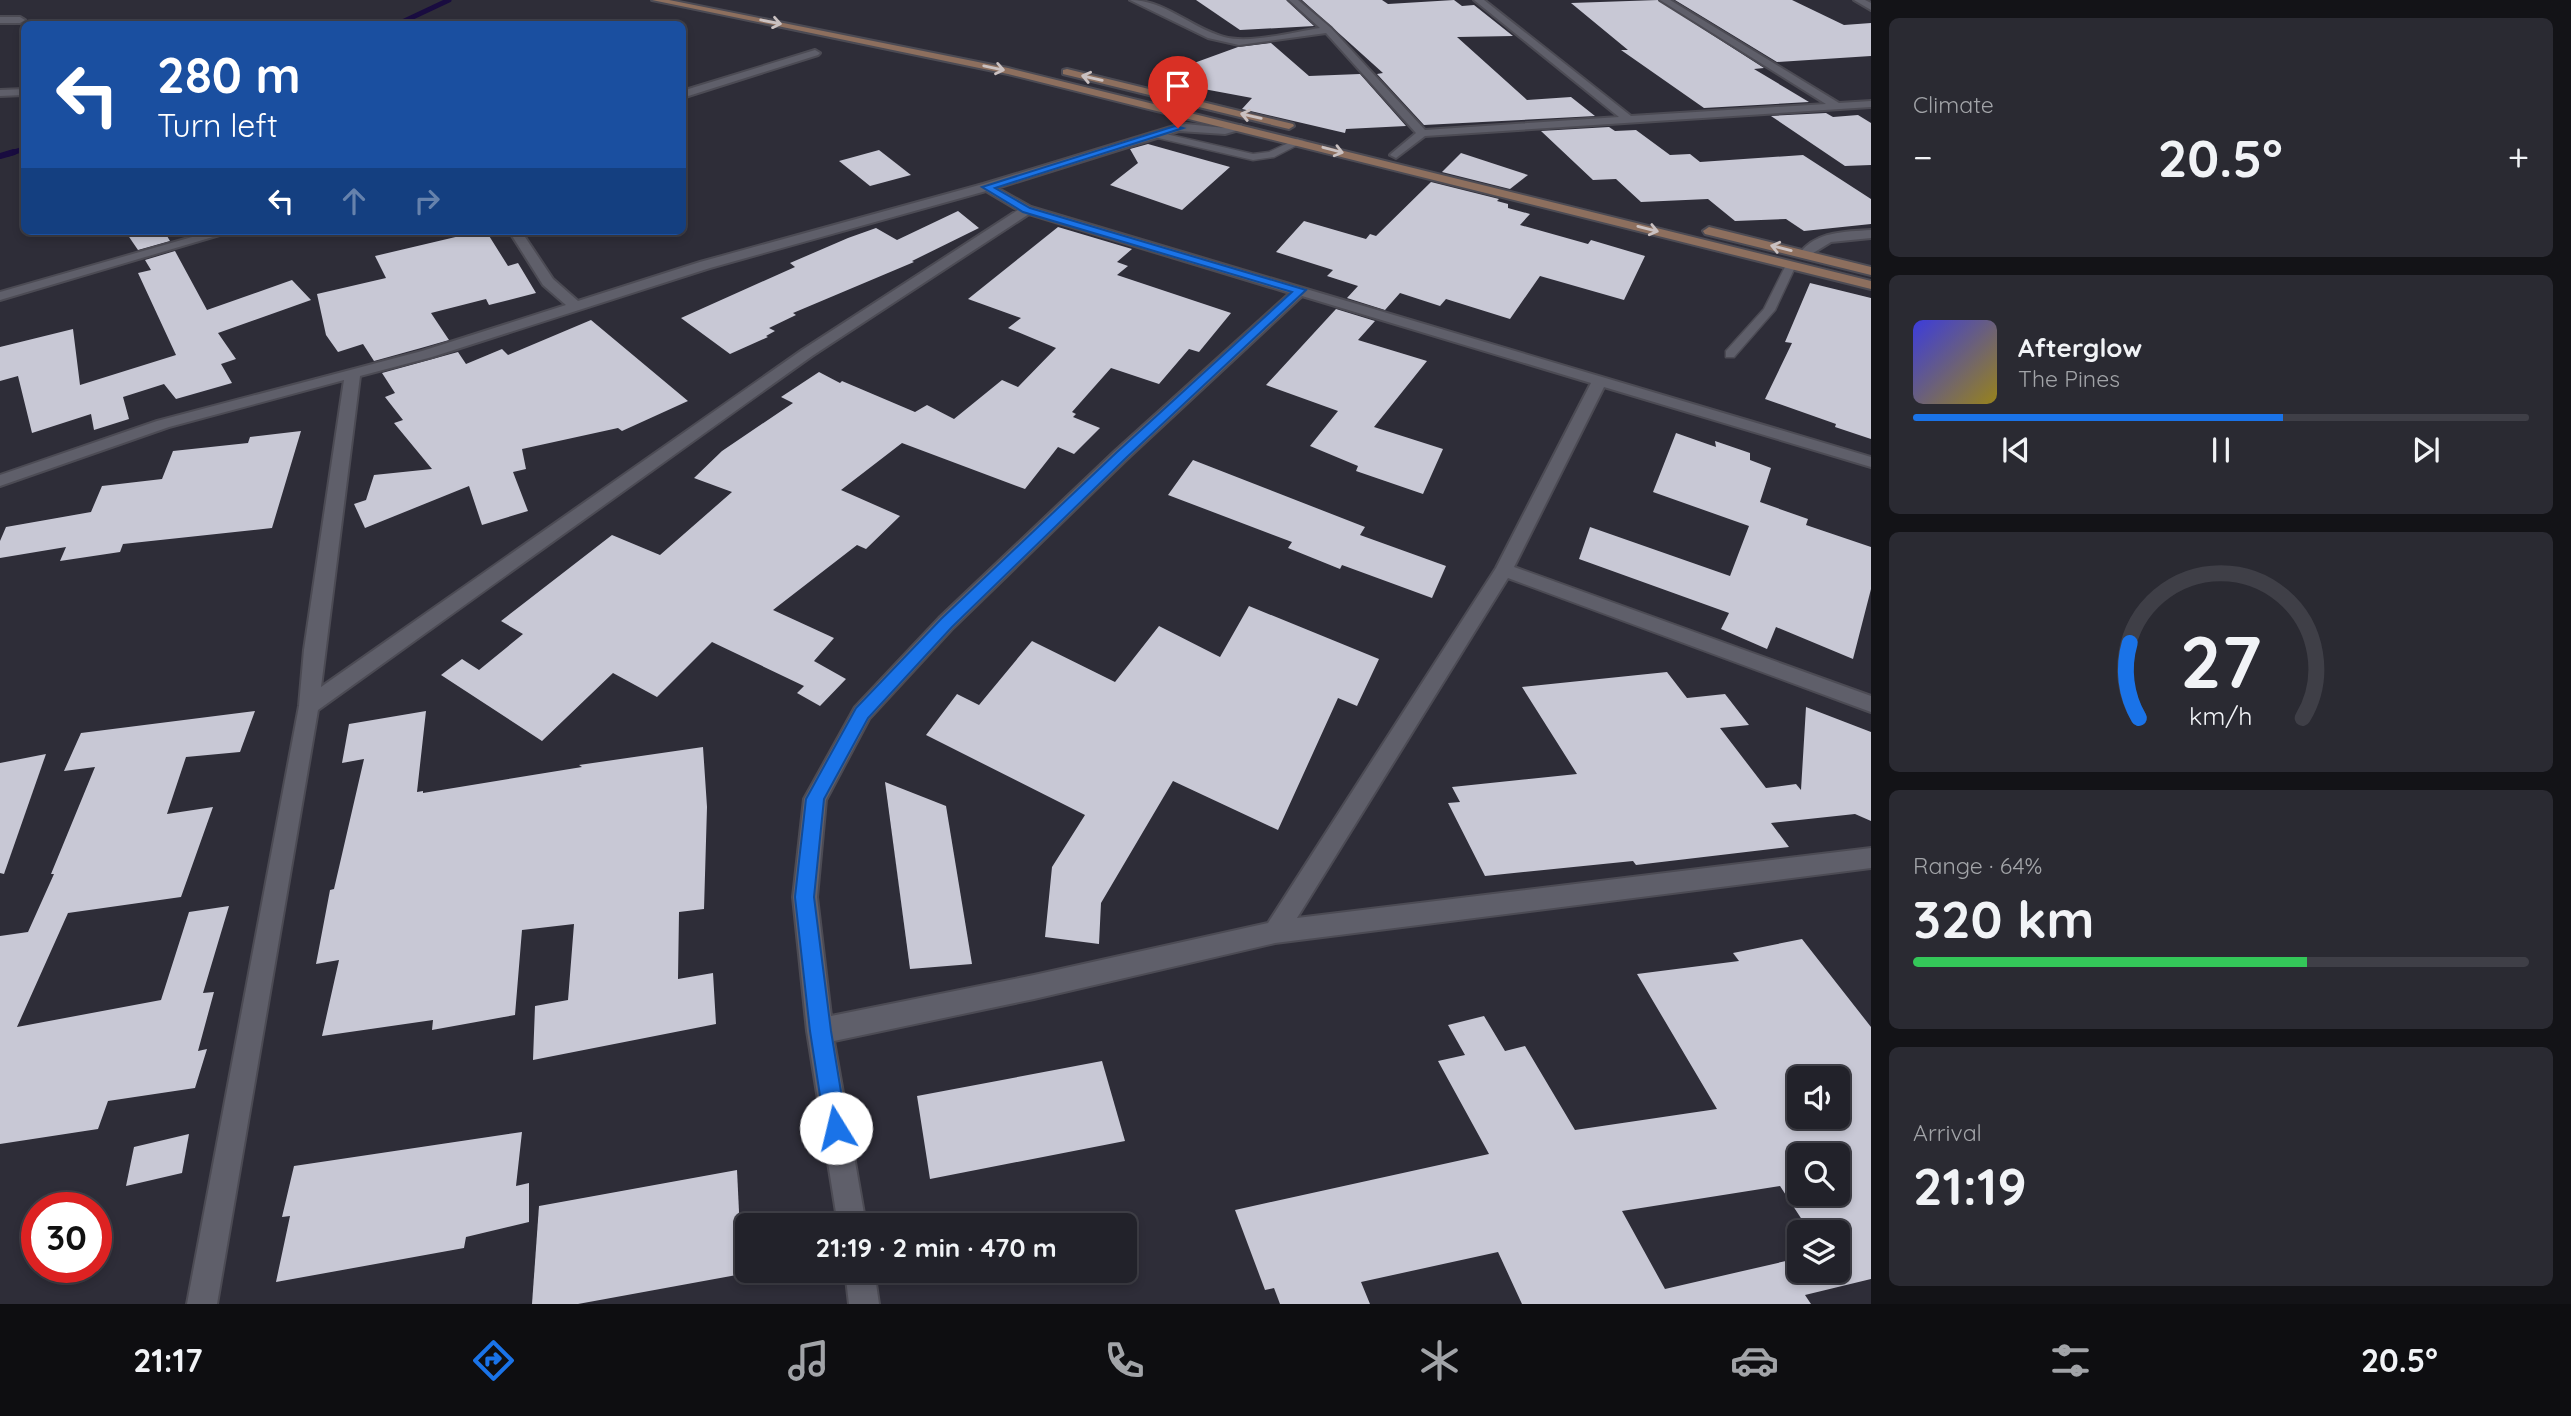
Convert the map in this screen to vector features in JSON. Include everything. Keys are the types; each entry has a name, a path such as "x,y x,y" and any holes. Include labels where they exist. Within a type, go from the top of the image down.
{"main road":[{"path":"656,0 958,60 1234,130 1304,136"},
{"path":"708,0 815,20"},
{"path":"1059,70 1304,136 1626,217 1805,254 1871,271"},
{"path":"1333,138 1871,285"}],"street":[{"path":"1134,0 1153,5 1225,41 1239,42 1328,30"},
{"path":"1293,0 1328,30 1422,133"},
{"path":"1478,0 1629,120"},
{"path":"1664,0 1837,106"},
{"path":"1858,0 1871,7"},
{"path":"0,20 20,20"},
{"path":"686,94 814,53"},
{"path":"0,93 21,92"},
{"path":"1396,155 1422,133 1871,104"},
{"path":"0,481 163,424 427,354 705,265 987,187 1157,135 1191,127 1234,130"},
{"path":"987,187 1027,210 1871,462"},
{"path":"309,706 807,353 1027,210"},
{"path":"1805,254 1812,244 1821,240 1871,234"},
{"path":"0,296 213,235"},
{"path":"518,235 548,282 575,306"},
{"path":"850,1213 820,1031 805,897 815,799 862,713 946,623 1121,455 1300,290"},
{"path":"202,1304 309,706 314,650 353,373"},
{"path":"1276,932 1504,570 1600,381"},
{"path":"1504,570 1871,704"},
{"path":"820,1031 1034,987 1276,932 1871,858"},
{"path":"861,1283 864,1304"}],"lane":[{"path":"1209,149 1234,130"},
{"path":"1157,135 1253,157 1270,155 1304,136"},
{"path":"1730,354 1769,310 1791,265"}],"building":[{"path":"1196,0 1286,0 1314,26 1240,30"},
{"path":"1302,0 1382,0 1388,4 1454,0 1462,6 1474,5 1513,36 1457,37 1527,100 1571,97 1595,116 1424,125 1377,74 1383,73"},
{"path":"1658,0 1764,68 1754,69 1809,102 1704,108 1621,50 1628,50 1571,3"},
{"path":"1675,0 1792,0 1844,25 1871,23 1871,56 1777,62"},
{"path":"1271,43 1309,76 1360,74 1406,126 1346,129 1345,133 1242,109 1252,98 1150,79 1238,47"},
{"path":"1826,113 1833,117 1858,115 1871,123 1871,165 1845,166 1771,116"},
{"path":"1609,127 1615,131 1636,130 1670,155 1690,154 1700,162 1803,155 1871,199 1871,224 1804,231 1786,219 1735,221 1708,199 1641,202 1616,179 1593,180 1541,131"},
{"path":"1148,144 1230,167 1182,210 1110,185 1138,163 1130,149"},
{"path":"879,150 911,175 870,186 839,161"},
{"path":"1461,153 1528,175 1510,189 1442,172"},
{"path":"1431,182 1499,199 1497,201 1508,204 1508,208 1530,214 1520,225 1588,244 1591,240 1645,256 1624,300 1540,276 1510,319 1446,299 1440,306 1400,293 1385,310 1347,298 1358,286 1327,276 1333,270 1276,252 1304,221 1366,239 1370,234 1376,236"},
{"path":"958,211 979,228 912,261 914,262 793,313 796,315 769,328 775,331 766,336 768,337 730,354 681,318 795,267 790,263 848,238 876,228 897,240"},
{"path":"1058,227 1132,249 1117,262 1128,266 1117,275 1231,313 1199,352 1189,349 1159,384 1111,368 1072,412 1076,414 1073,417 1100,428 1074,454 1058,447 1025,489 902,443 841,490 900,516 866,549 857,545 773,610 834,638 814,661 846,679 820,706 797,693 804,686 712,642 657,697 613,673 542,741 441,675 462,659 479,670 523,634 501,621 612,535 660,555 732,492 694,478 722,451 793,403 781,397 819,372 915,412 927,405 954,419 1002,380 1018,387 1056,348 1008,328 1021,318 968,299"},
{"path":"128,235 166,235 170,241 138,250"},
{"path":"464,235 489,235 508,266 518,263 536,293 489,305 486,299 431,313 449,340 374,361 363,344 338,352 326,335 317,294 386,278 375,256"},
{"path":"175,251 207,310 292,280 311,300 218,333 236,359 221,364 232,383 176,399 164,384 123,397 129,419 94,430 91,414 32,433 18,376 0,381 0,347 73,329 80,385 176,355 138,273 151,270 145,260"},
{"path":"1810,283 1871,298 1871,439 1765,399 1792,343 1785,342"},
{"path":"1336,309 1375,321 1358,340 1427,361 1374,427 1443,449 1423,494 1356,471 1358,466 1310,446 1338,411 1266,385"},
{"path":"591,320 688,401 622,431 618,428 522,449 526,469 513,472 528,511 482,525 469,486 365,528 354,504 366,500 374,475 432,469 394,423 403,420 385,397 395,393 382,373 458,352 466,364 502,349 508,355"},
{"path":"301,431 272,528 123,544 120,552 60,561 66,547 0,558 0,541 6,527 91,512 102,486 162,479 173,451 248,443 250,437"},
{"path":"1676,433 1716,447 1715,441 1750,453 1750,460 1771,468 1760,502 1808,519 1806,525 1871,547 1871,589 1853,659 1776,627 1767,649 1721,629 1729,613 1579,559 1590,527 1730,576 1749,526 1653,492"},
{"path":"1193,460 1365,527 1360,535 1446,566 1432,598 1342,565 1340,569 1288,548 1292,542 1168,495"},
{"path":"1249,606 1379,659 1357,706 1338,698 1278,830 1173,781 1101,903 1099,944 1045,937 1052,867 1085,815 926,735 957,694 979,705 1032,641 1115,682 1159,626 1220,657"},
{"path":"1667,672 1687,698 1725,694 1749,725 1720,728 1766,788 1796,784 1801,790 1806,707 1871,732 1871,821 1855,814 1771,823 1789,847 1636,865 1633,861 1485,876 1448,803 1460,802 1452,787 1577,774 1522,687"},
{"path":"255,711 240,752 186,757 167,814 213,807 181,897 68,913 17,1027 161,1000 189,912 229,906 203,993 214,992 198,1051 207,1049 195,1088 108,1101 98,1129 0,1144 0,936 28,932 54,874 51,874 95,767 64,771 81,733"},
{"path":"426,711 417,792 423,793 582,767 579,765 703,747 707,807 704,909 679,912 678,979 713,973 716,1024 533,1060 535,1006 568,1000 574,924 522,930 515,1015 432,1030 433,1020 322,1036 339,960 316,964 330,890 334,889 364,759 342,763 349,724"},
{"path":"46,754 4,874 0,873 0,763"},
{"path":"885,782 946,806 972,964 910,969"},
{"path":"1802,939 1871,1027 1871,1279 1805,1295 1811,1304 1522,1304 1498,1252 1361,1282 1370,1304 1280,1304 1274,1288 1265,1290 1235,1210 1489,1154 1438,1061 1465,1055 1448,1025 1484,1016 1505,1051 1525,1046 1575,1130 1717,1109 1637,974 1739,961 1733,953","holes":["1787,1143 1850,1143 1850,1206 1793,1206 1802,1220 1850,1220 1850,1283 1787,1283 1787,1261 1665,1289 1622,1211 1780,1186 1787,1197"]},
{"path":"1102,1061 1125,1141 930,1179 917,1096"},
{"path":"522,1132 516,1186 529,1183 529,1222 466,1237 464,1248 276,1282 290,1216 282,1217 294,1166"},
{"path":"189,1134 182,1173 126,1186 134,1147"},
{"path":"737,1170 739,1213 735,1213 735,1275 578,1304 532,1304 539,1206"}],"waterway":[{"path":"404,21 449,0"},
{"path":"8,154 21,150"},
{"path":"0,156 14,152"}],"route":[{"path":"836,1128 820,1031 805,897 815,799 862,713 946,623 1121,455 1300,290 1027,210 987,187 1178,128"}]}
